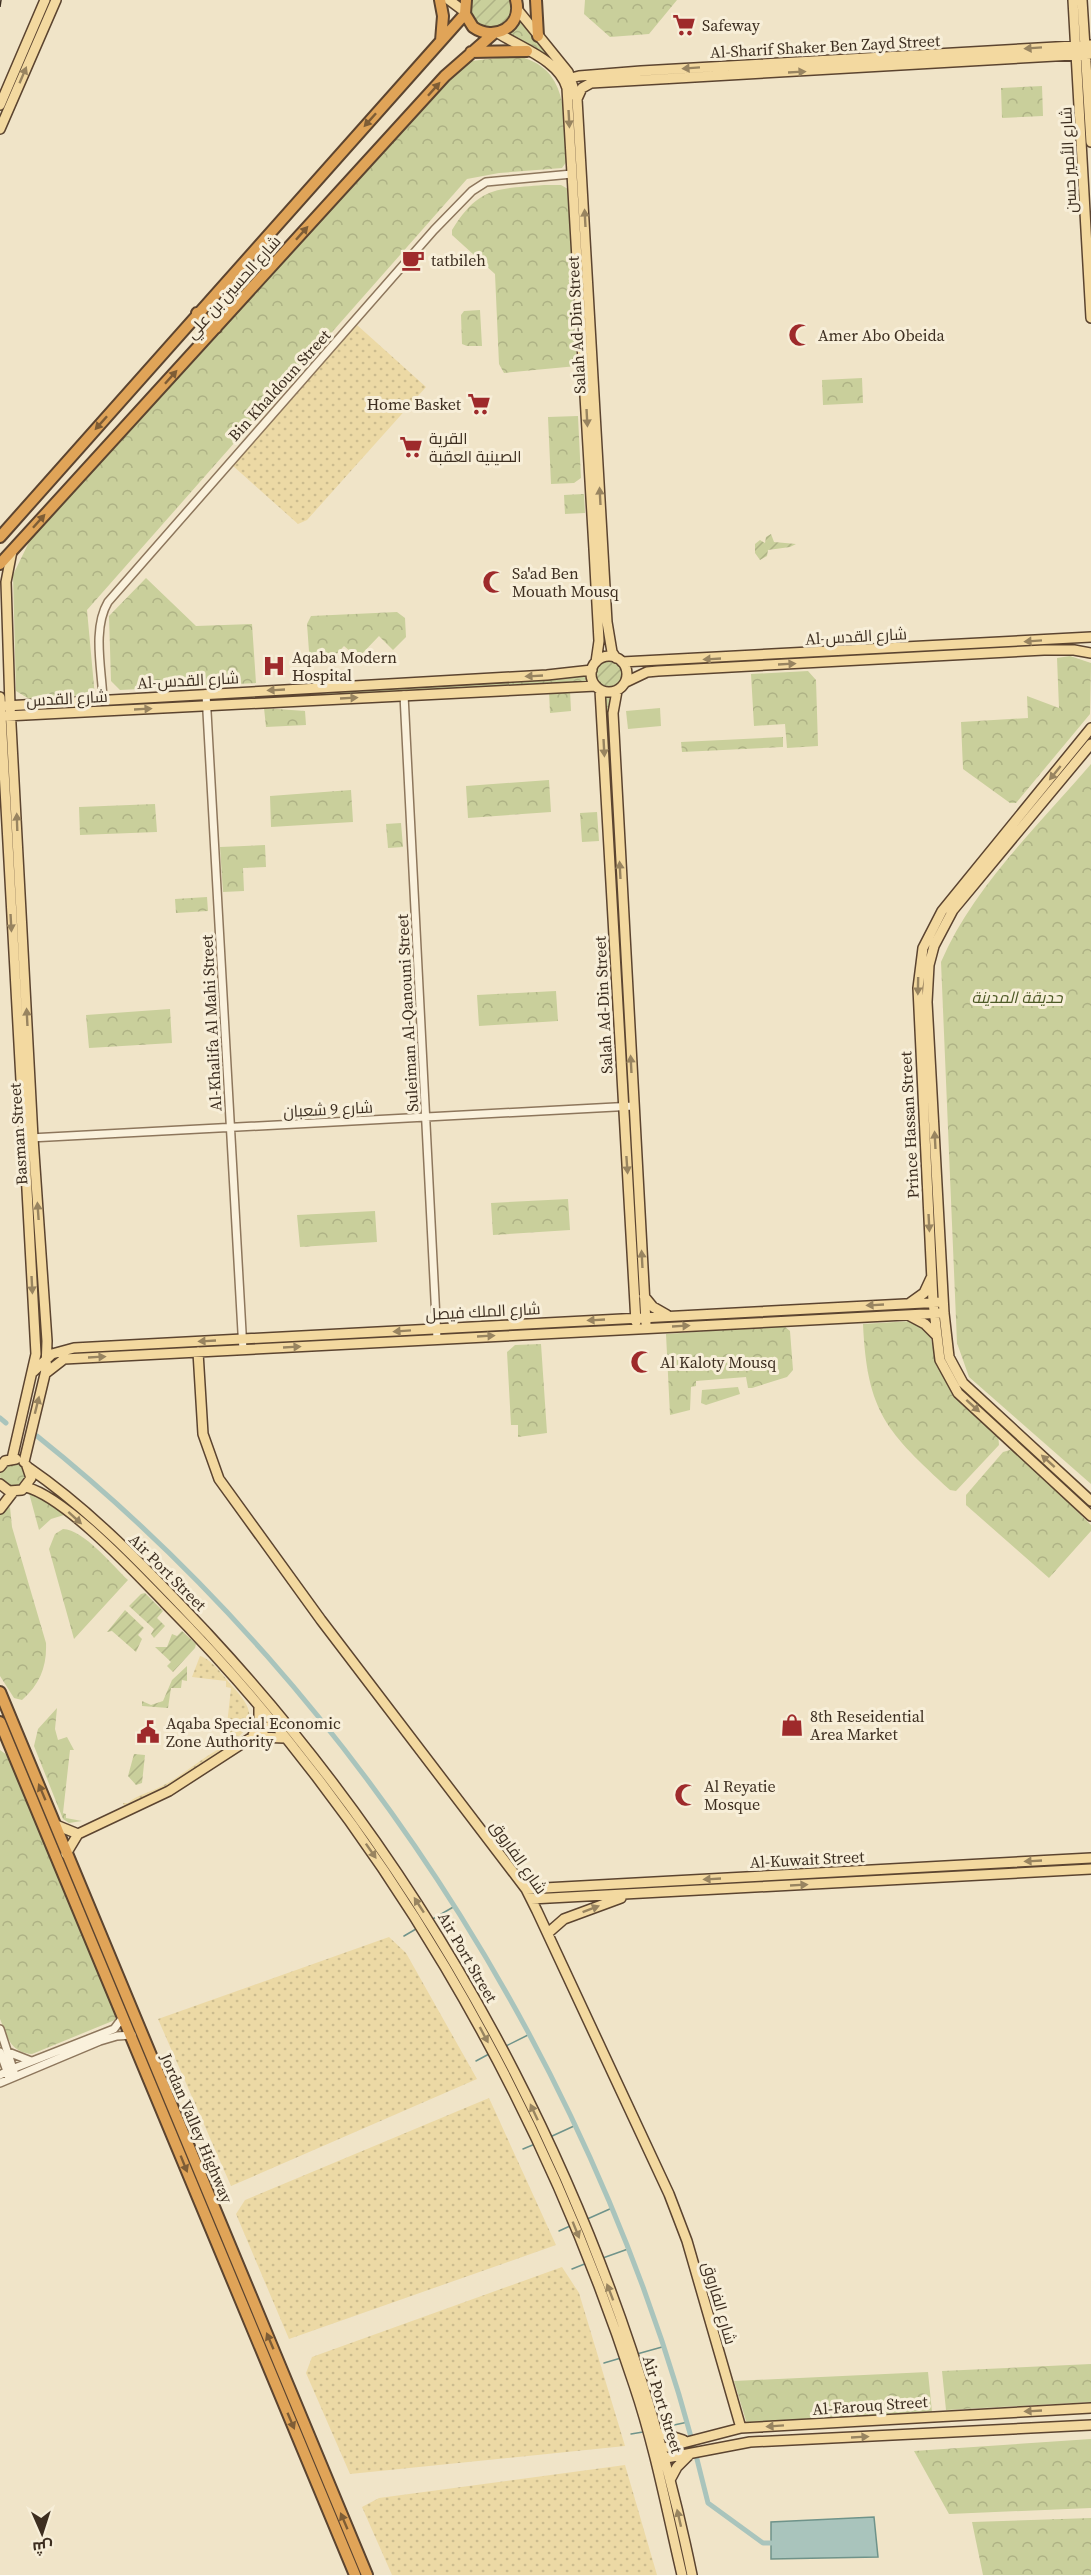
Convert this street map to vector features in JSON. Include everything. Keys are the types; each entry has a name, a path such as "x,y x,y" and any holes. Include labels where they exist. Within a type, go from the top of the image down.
{"highway":[{"path":"440,0 443,16 441,40"},
{"path":"466,0 465,13 479,31 495,34"},
{"path":"536,0 538,36"},
{"name":"شارع الحسين بن علي","path":"0,564 445,76 471,52 513,22 518,3"},
{"name":"شارع الحسين بن علي","path":"0,537 465,13"},
{"path":"471,52 527,51"},
{"path":"197,313 216,328"},
{"name":"Jordan Valley Highway","path":"0,1692 4,1723 13,1751 367,2575"},
{"name":"Jordan Valley Highway","path":"4,1723 56,1825 116,1987 123,2016 355,2575"}],"main road":[{"path":"0,105 45,0"},
{"path":"0,129 56,0"},
{"path":"449,0 465,13"},
{"name":"شارع الأمير حسن","path":"1073,0 1085,49 1091,318"},
{"name":"شارع الأمير حسن","path":"1079,29 1082,0"},
{"name":"Salah Ad-Din Street","path":"518,3 538,36 571,78 577,99 583,272 599,561 599,641 594,666"},
{"path":"1056,47 1079,29"},
{"path":"495,34 554,68 564,79 567,88"},
{"name":"Al-Sharif Shaker Ben Zayd Street","path":"932,60 1056,47 1085,49"},
{"name":"Al-Sharif Shaker Ben Zayd Street","path":"571,78 611,73 760,69 932,60 1055,58 1085,49"},
{"path":"1055,58 1085,70"},
{"path":"562,65 576,72 611,73"},
{"name":"Al-Sharif Shaker Ben Zayd Street","path":"577,99 582,88 589,84 760,69"},
{"name":"شارع الأمير حسن","path":"1085,70 1091,142"},
{"path":"567,88 571,78"},
{"name":"Salah Ad-Din Street","path":"567,88 572,174 583,272"},
{"name":"Basman Street","path":"13,550 6,582 9,686 5,706 28,1138 47,1357 26,1465 31,1478 26,1487"},
{"name":"Salah Ad-Din Street","path":"599,561 612,652 619,660"},
{"name":"Al-شارع القدس","path":"935,652 1091,637"},
{"name":"Al-شارع القدس","path":"619,660 764,661 935,652 1061,650 1091,653"},
{"path":"605,657 619,660 627,671 626,682 617,691 598,688 594,666 605,657"},
{"name":"Al-شارع القدس","path":"626,682 647,672 752,661"},
{"name":"Al-شارع القدس","path":"5,706 547,675 594,666"},
{"path":"9,686 19,699 34,704"},
{"name":"Salah Ad-Din Street","path":"598,688 623,1106 640,1318"},
{"name":"Al-شارع القدس","path":"207,705 598,688"},
{"name":"Salah Ad-Din Street","path":"617,691 613,712 644,1296 640,1318"},
{"name":"Basman Street","path":"0,697 5,706"},
{"name":"شارع القدس","path":"6,717 207,705"},
{"path":"11,729 25,715"},
{"name":"Basman Street","path":"6,717 11,729 36,1354 12,1459"},
{"name":"Prince Hassan Street","path":"938,1302 932,1276 918,988 923,948 942,911 1091,728"},
{"name":"Prince Hassan Street","path":"1091,744 953,910 934,946 928,972 927,1002 938,1302 949,1357 963,1383 1091,1501"},
{"path":"910,1304 924,1293 932,1276"},
{"path":"644,1296 658,1312 672,1316"},
{"name":"شارع الملك فيصل","path":"45,1375 58,1362 75,1359 243,1350 640,1318 938,1302"},
{"name":"Prince Hassan Street","path":"939,1313 936,1335 940,1360 958,1393 1091,1516"},
{"name":"شارع الملك فيصل","path":"33,1372 47,1357 61,1350 74,1348 242,1339 641,1328 939,1313"},
{"path":"908,1315 925,1324 936,1335"},
{"path":"640,1318 641,1328"},
{"path":"74,1348 75,1359"},
{"name":"شارع الفاروق","path":"198,1352 203,1434 219,1479 321,1620 531,1899 669,2193 687,2241 741,2428"},
{"path":"0,1467 12,1459 26,1465"},
{"name":"Air Port Street","path":"26,1465 66,1496 145,1569 219,1647 281,1718 329,1778 409,1888 449,1951 553,2152 588,2234 644,2387 658,2432 657,2450"},
{"path":"0,1484 13,1492"},
{"path":"0,1509 13,1492 26,1487"},
{"name":"Air Port Street","path":"26,1487 50,1497 115,1554 207,1646 285,1738 340,1808 389,1878 465,1999 500,2065 577,2232 634,2383 660,2460 682,2575"},
{"path":"251,1738 259,1726 259,1707"},
{"path":"66,1854 78,1833 170,1791 281,1718"},
{"path":"251,1738 285,1738"},
{"path":"56,1825 78,1833"},
{"name":"Al-Kuwait Street","path":"525,1889 1091,1858"},
{"path":"907,1868 909,1879"},
{"name":"Al-Kuwait Street","path":"531,1899 1091,1869"},
{"path":"548,1933 564,1919 639,1893"},
{"name":"Al-Farouq Street","path":"657,2450 685,2440 741,2428 1091,2408"},
{"name":"Al-Farouq Street","path":"660,2460 750,2442 1091,2426"},
{"path":"658,2432 685,2440"},
{"path":"670,2480 677,2467 692,2453"},
{"name":"Air Port Street","path":"660,2460 670,2480 692,2575"}],"street":[{"name":"Bin Khaldoun Street","path":"103,700 100,628 102,613 108,602 426,239 467,196 486,182 572,174"},
{"name":"Al-Khalifa Al Mahi Street","path":"206,694 243,1350"},
{"name":"Suleiman Al-Qanouni Street","path":"404,695 437,1334"},
{"name":"شارع 9 شعبان","path":"28,1138 634,1106"},
{"path":"0,1743 13,1751"},
{"path":"0,2083 9,2074 31,2061 114,2029 120,2024 123,2016"},
{"path":"0,2029 3,2057 9,2074"},
{"path":"9,2074 100,2041 132,2035"},
{"path":"3,2057 31,2061"}],"green space":[{"path":"468,0 515,0 515,15 493,33 470,22"},
{"path":"585,0 677,0 649,34 610,37 584,14"},
{"path":"520,17 546,53 562,69 505,35"},
{"path":"498,58 527,59 541,66 558,88 564,116 567,161 562,168 499,173 467,179 87,610 95,697 31,700 16,691 13,575 30,540 451,79 471,61"},
{"path":"1042,86 1043,116 1002,118 1001,88"},
{"path":"561,185 568,189 577,366 504,373 499,364 495,274 452,235 452,230 471,205 490,192"},
{"path":"480,310 482,346 462,344 461,315 464,311"},
{"path":"862,378 863,403 823,405 822,380"},
{"path":"578,416 581,478 574,483 551,484 548,417"},
{"path":"584,494 585,513 565,514 564,495"},
{"path":"771,534 774,542 796,544 768,550 767,556 760,560 755,553 755,544 760,540 765,543 766,537"},
{"path":"146,578 196,626 252,624 256,683 120,690 111,681 109,616"},
{"path":"397,612 405,618 406,637 393,650 379,636 358,658 344,646 327,664 319,657 314,664 310,665 307,624 311,616"},
{"path":"1070,656 1091,663 1090,714 1016,803 1010,803 963,769 961,722 1028,718 1027,696 1059,708 1057,658"},
{"path":"609,659 620,663 624,674 620,685 609,689 598,685 594,674 598,663"},
{"path":"808,671 816,680 818,746 787,748 785,724 754,726 751,674"},
{"path":"587,675 587,681 214,700 248,696"},
{"path":"570,690 571,711 550,713 549,691"},
{"path":"610,696 618,891 615,891 605,697"},
{"path":"264,708 305,711 306,725 266,727"},
{"path":"660,708 661,726 628,729 626,711"},
{"path":"783,737 783,747 682,752 681,742"},
{"name":"حديقة المدينة","path":"1091,764 1091,1484 969,1377 957,1343 941,962 970,908 1008,858"},
{"path":"549,780 551,812 468,818 466,786"},
{"path":"351,790 353,822 271,827 270,796"},
{"path":"155,804 157,832 80,835 79,807"},
{"path":"597,812 599,841 582,842 580,813"},
{"path":"401,823 403,847 388,848 386,824"},
{"path":"265,845 266,867 243,868 244,891 223,892 220,847"},
{"path":"207,897 208,911 176,913 175,899"},
{"path":"556,991 558,1021 479,1026 477,995"},
{"path":"170,1009 172,1043 89,1048 86,1015"},
{"path":"568,1199 570,1230 493,1235 491,1203"},
{"path":"375,1211 377,1242 300,1247 297,1215"},
{"path":"928,1320 931,1340 942,1372 959,1397 998,1434 999,1445 956,1491 950,1490 910,1452 896,1435 884,1419 869,1379 863,1324"},
{"path":"784,1326 790,1331 793,1370 787,1377 752,1388 748,1388 746,1377 696,1381 696,1386 691,1387 690,1410 670,1415 666,1334"},
{"path":"541,1344 547,1433 518,1437 518,1425 511,1425 507,1352 515,1345"},
{"path":"738,1387 740,1394 706,1405 701,1403 702,1390"},
{"path":"1016,1451 1091,1525 1091,1531 1049,1578 966,1505 966,1495 1003,1452"},
{"path":"14,1461 24,1465 28,1475 24,1485 14,1489 4,1485 0,1475 4,1465"},
{"path":"37,1491 64,1515 51,1519 39,1530 29,1493"},
{"path":"10,1507 12,1527 46,1643 44,1667 38,1681 22,1700 14,1698 0,1676 0,1514"},
{"path":"63,1529 80,1535 89,1542 128,1580 74,1639 49,1549 55,1534"},
{"path":"145,1593 163,1611 157,1618 165,1626 154,1638 151,1634 154,1629 129,1606"},
{"path":"125,1610 144,1628 138,1635 142,1639 136,1652 112,1631 107,1632"},
{"path":"182,1631 196,1644 173,1672 167,1666 171,1662 155,1647 167,1647 172,1634 177,1636"},
{"path":"187,1666 187,1681 182,1680 181,1688 171,1688 168,1708 142,1706 142,1701 151,1705 163,1701 172,1680"},
{"path":"57,1708 55,1729 58,1740 67,1737 74,1750 70,1750 63,1813 66,1814 66,1818 82,1821 69,1823 63,1819 34,1746 38,1729"},
{"path":"0,1750 7,1755 115,2009 115,2020 32,2054 14,2047 0,2019"},
{"path":"134,1754 145,1755 142,1783 136,1785 128,1776"},
{"path":"1091,2364 1091,2402 946,2410 942,2371"},
{"path":"928,2372 932,2412 747,2424 734,2381"},
{"path":"1091,2439 1091,2508 949,2514 914,2451"},
{"path":"1091,2518 1091,2575 983,2575 972,2522"}],"sand":[{"path":"357,325 426,387 307,520 298,524 232,465"},
{"path":"200,1656 217,1668 242,1698 249,1711 249,1722 244,1731 214,1756 172,1782 124,1806 123,1803 128,1803 177,1778 219,1749 219,1743 225,1743 231,1688 226,1687 226,1681 192,1677"},
{"path":"389,1937 406,1953 477,2079 231,2186 158,2019"},
{"path":"489,2098 556,2245 289,2339 236,2214 245,2200"},
{"path":"562,2267 579,2293 625,2446 350,2474 306,2373 312,2357"},
{"path":"625,2465 657,2575 392,2575 362,2507 379,2498"}],"water":[{"path":"874,2517 878,2557 771,2559 771,2522"}],"waterway":[{"path":"0,1418 6,1423"},
{"path":"37,1436 156,1541 267,1656 369,1781 460,1915 540,2055 609,2201 665,2351 708,2503 763,2543 771,2543"},
{"path":"431,1920 455,1906"},
{"path":"404,1936 416,1929"},
{"path":"504,2047 530,2034"},
{"path":"476,2061 489,2054"},
{"path":"550,2137 574,2126"},
{"path":"523,2149 535,2144"},
{"path":"585,2220 612,2208"},
{"path":"559,2231 570,2226"},
{"path":"600,2259 628,2249"},
{"path":"572,2269 587,2263"},
{"path":"637,2354 662,2347"},
{"path":"604,2363 621,2358"},
{"path":"660,2428 688,2422"},
{"path":"631,2434 643,2432"}],"railway":[{"path":"0,7 1,0"}],"place":[{"name":"Safeway","path":"684,25"},
{"name":"tatbileh","path":"413,260"},
{"name":"Amer Abo Obeida","path":"800,335"},
{"name":"Home Basket","path":"479,404"},
{"name":"القرية الصينية العقبة","path":"411,447"},
{"name":"Sa'ad Ben Mouath Mousq","path":"494,582"},
{"name":"Aqaba Modern Hospital","path":"274,666"},
{"name":"Al Kaloty Mousq","path":"642,1362"},
{"name":"8th Reseidential Area Market","path":"792,1725"},
{"name":"Aqaba Special Economic Zone Authority","path":"148,1732"},
{"name":"Al Reyatie Mosque","path":"686,1795"}]}
